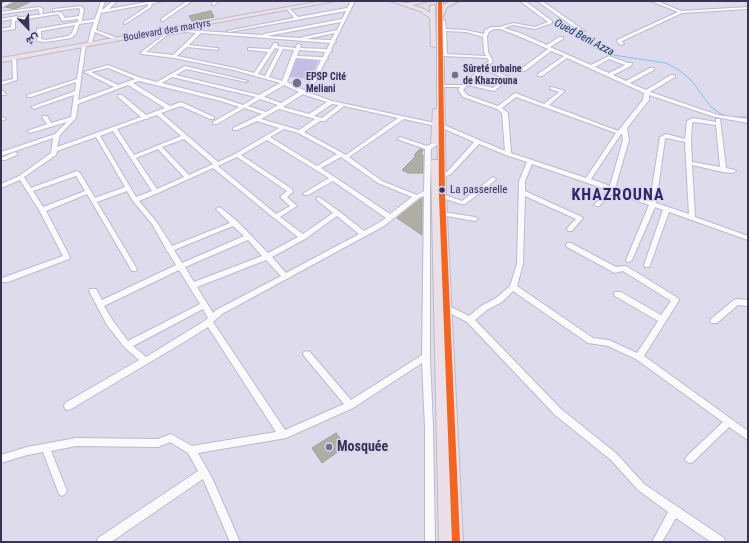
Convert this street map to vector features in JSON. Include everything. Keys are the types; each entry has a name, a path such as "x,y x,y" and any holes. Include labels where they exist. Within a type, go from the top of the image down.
{"highway":[{"name":"Boulevard des martyrs","path":"1,59 113,38 163,32 322,1"},
{"name":"Boulevard des martyrs","path":"1,59 163,32 332,1"},
{"path":"393,1 422,10 438,18"},
{"path":"396,1 410,4 426,1"},
{"path":"433,1 438,18 442,86 439,126 431,146 436,206 446,542"},
{"path":"440,1 438,18 437,110 442,176 456,542"},
{"path":"438,18 445,6 456,1"}],"main road":[{"path":"1,6 11,1"}],"street":[{"path":"103,1 103,12"},
{"path":"1,186 21,177 54,154 56,138 73,118 80,79 80,67 87,44 97,20 115,1"},
{"path":"103,12 160,1"},
{"path":"162,20 190,1"},
{"path":"213,4 217,1"},
{"path":"235,129 267,114 305,93 326,59 353,1"},
{"path":"508,154 505,113 499,108 465,96 460,90 491,61 488,57 485,36 490,28 500,28 513,24 535,28 550,22 522,1"},
{"path":"539,1 553,12 584,31"},
{"path":"653,1 681,12"},
{"path":"125,23 150,6 150,2"},
{"path":"1,20 78,7 82,9 79,21 74,34 69,37 46,41 39,40 39,30 79,21"},
{"path":"1,13 40,8 43,13"},
{"path":"622,44 619,41 681,12 748,8"},
{"path":"289,9 297,19"},
{"path":"220,33 349,9"},
{"path":"540,15 553,12"},
{"path":"1,30 13,28 13,20 43,13 60,13 62,19 65,20 97,20"},
{"path":"438,18 443,20 445,55 488,57"},
{"path":"257,36 344,20"},
{"path":"304,27 312,36"},
{"path":"500,28 549,48 646,92 717,116 748,121"},
{"path":"93,30 113,38"},
{"path":"443,30 466,31 485,36"},
{"path":"334,42 302,41 220,33 185,31 163,32 142,53 174,57 235,69 284,84 331,102 439,126 530,162 653,203 748,238"},
{"path":"293,40 338,31"},
{"path":"174,57 201,32"},
{"path":"523,70 561,38"},
{"path":"256,75 279,39"},
{"path":"54,150 97,136 181,104 214,121 284,84 297,49 302,41"},
{"path":"187,46 216,49"},
{"path":"250,49 282,48 330,51"},
{"path":"266,78 282,48"},
{"path":"540,75 567,56"},
{"path":"1,84 15,80 14,57"},
{"path":"294,57 326,59"},
{"path":"591,67 609,57 630,64 609,75"},
{"path":"87,72 108,66 139,79 243,106 267,114"},
{"path":"80,67 118,87"},
{"path":"157,84 186,67 246,81"},
{"path":"442,86 464,85 494,90 509,78 483,68"},
{"path":"626,83 652,69"},
{"path":"171,75 260,97 280,106 323,120 342,105"},
{"path":"646,92 673,76"},
{"path":"29,96 80,79"},
{"path":"75,103 139,79"},
{"path":"129,83 169,108"},
{"path":"545,106 562,91 552,88"},
{"path":"34,107 77,92"},
{"path":"587,180 646,100 646,92"},
{"path":"499,108 516,95 622,131 626,140 612,189 597,205"},
{"path":"120,96 146,118"},
{"path":"310,116 331,102"},
{"path":"158,113 276,217 303,237"},
{"path":"45,116 50,125"},
{"path":"717,116 723,170"},
{"path":"30,131 73,118"},
{"path":"317,168 344,156 402,118"},
{"path":"256,119 300,132 344,156 380,182 417,197"},
{"path":"300,132 319,119"},
{"path":"692,217 688,141 690,120 718,124"},
{"path":"134,200 156,192 237,155 284,127"},
{"path":"114,129 156,192"},
{"path":"97,136 129,188 134,200 154,223 169,250 204,305 211,320 283,435"},
{"path":"630,260 653,203 662,138 666,136 688,141"},
{"path":"133,157 184,137"},
{"path":"266,137 317,168 391,218"},
{"path":"2,156 56,138"},
{"path":"400,139 431,146 427,192 426,357 429,427 430,542"},
{"path":"442,176 448,173 478,141"},
{"path":"159,147 188,178"},
{"path":"237,155 290,190 290,192 283,197 294,206 276,217"},
{"path":"470,320 484,308 499,300 513,287 520,264 522,181 530,162"},
{"path":"689,163 733,171"},
{"path":"30,190 76,173 134,269"},
{"path":"4,280 67,257 42,210 21,177"},
{"path":"306,194 332,178"},
{"path":"442,196 463,203 493,179"},
{"path":"93,201 129,188"},
{"path":"42,210 87,192"},
{"path":"68,406 285,276 391,218 417,197 427,192"},
{"path":"521,192 580,218 570,229"},
{"path":"319,199 364,234"},
{"path":"647,265 667,208"},
{"path":"219,209 249,237 285,276"},
{"path":"192,286 267,257 303,237 338,213"},
{"path":"443,214 475,220"},
{"path":"169,250 235,223"},
{"path":"101,304 249,237"},
{"path":"569,245 615,270 624,268 674,298 675,301 638,358"},
{"path":"513,287 591,341 609,343 638,358 748,436"},
{"path":"93,291 110,323 127,345 145,361"},
{"path":"618,294 663,320"},
{"path":"714,321 739,301 748,303"},
{"path":"127,345 204,305"},
{"path":"447,308 470,320 558,412 575,424 614,457 642,487 720,542"},
{"path":"307,354 350,404"},
{"path":"191,450 283,435 350,404 426,357"},
{"path":"690,459 729,422"},
{"path":"1,459 76,442 158,442 171,438 191,450 204,473 235,542"},
{"path":"46,448 62,491"},
{"path":"102,542 204,473"},
{"path":"657,542 674,511"}],"shaded area":[{"path":"297,59 318,61 310,79 289,77"}],"building":[{"path":"18,1 32,1 15,9 5,7"},
{"path":"211,11 214,17 192,21 189,16"},
{"path":"420,149 423,150 421,154 423,155 423,173 408,173 402,170 415,157 415,154"},
{"path":"422,198 422,235 397,218"},
{"name":"Mosquée","path":"336,433 346,446 322,463 312,448"}],"waterway":[{"name":"Oued Beni Azza","path":"551,21 613,55 666,63 679,70 691,80 711,107 721,114 730,117"},
{"name":"Oued Beni Azza","path":"734,117 748,117"}],"transit line":[{"path":"440,1 442,196 456,542"}],"place":[{"name":"Sûreté urbaine de Khazrouna","path":"455,75"},
{"name":"EPSP Cité Meliani","path":"297,83"},
{"name":"La passerelle","path":"442,190"},
{"name":"Mosquée","path":"329,447"}],"district":[{"name":"KHAZROUNA","path":"618,196"}]}
